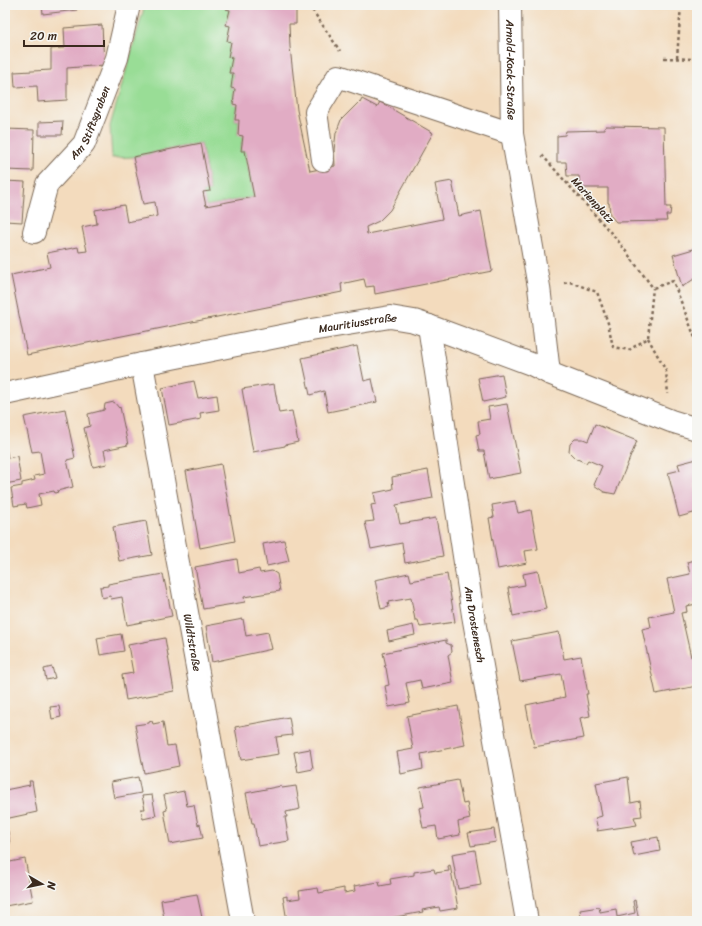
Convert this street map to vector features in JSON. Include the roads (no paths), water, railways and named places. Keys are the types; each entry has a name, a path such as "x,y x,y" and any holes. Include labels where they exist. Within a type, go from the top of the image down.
{"street":[{"name":"Am Stiftsgraben","path":"34,232 47,184 84,153 118,58 129,5"},
{"name":"Arnold-Kock-Straße","path":"510,5 512,134 539,287 549,373"},
{"path":"323,160 316,112 338,76 512,134"},
{"name":"Mauritiusstraße","path":"5,394 142,364 311,330 390,317 414,321 429,326 531,364 549,373 671,421 697,429"},
{"name":"Am Drostenesch","path":"429,326 473,615 527,921"},
{"name":"Wildtstraße","path":"142,364 243,921"}]}
